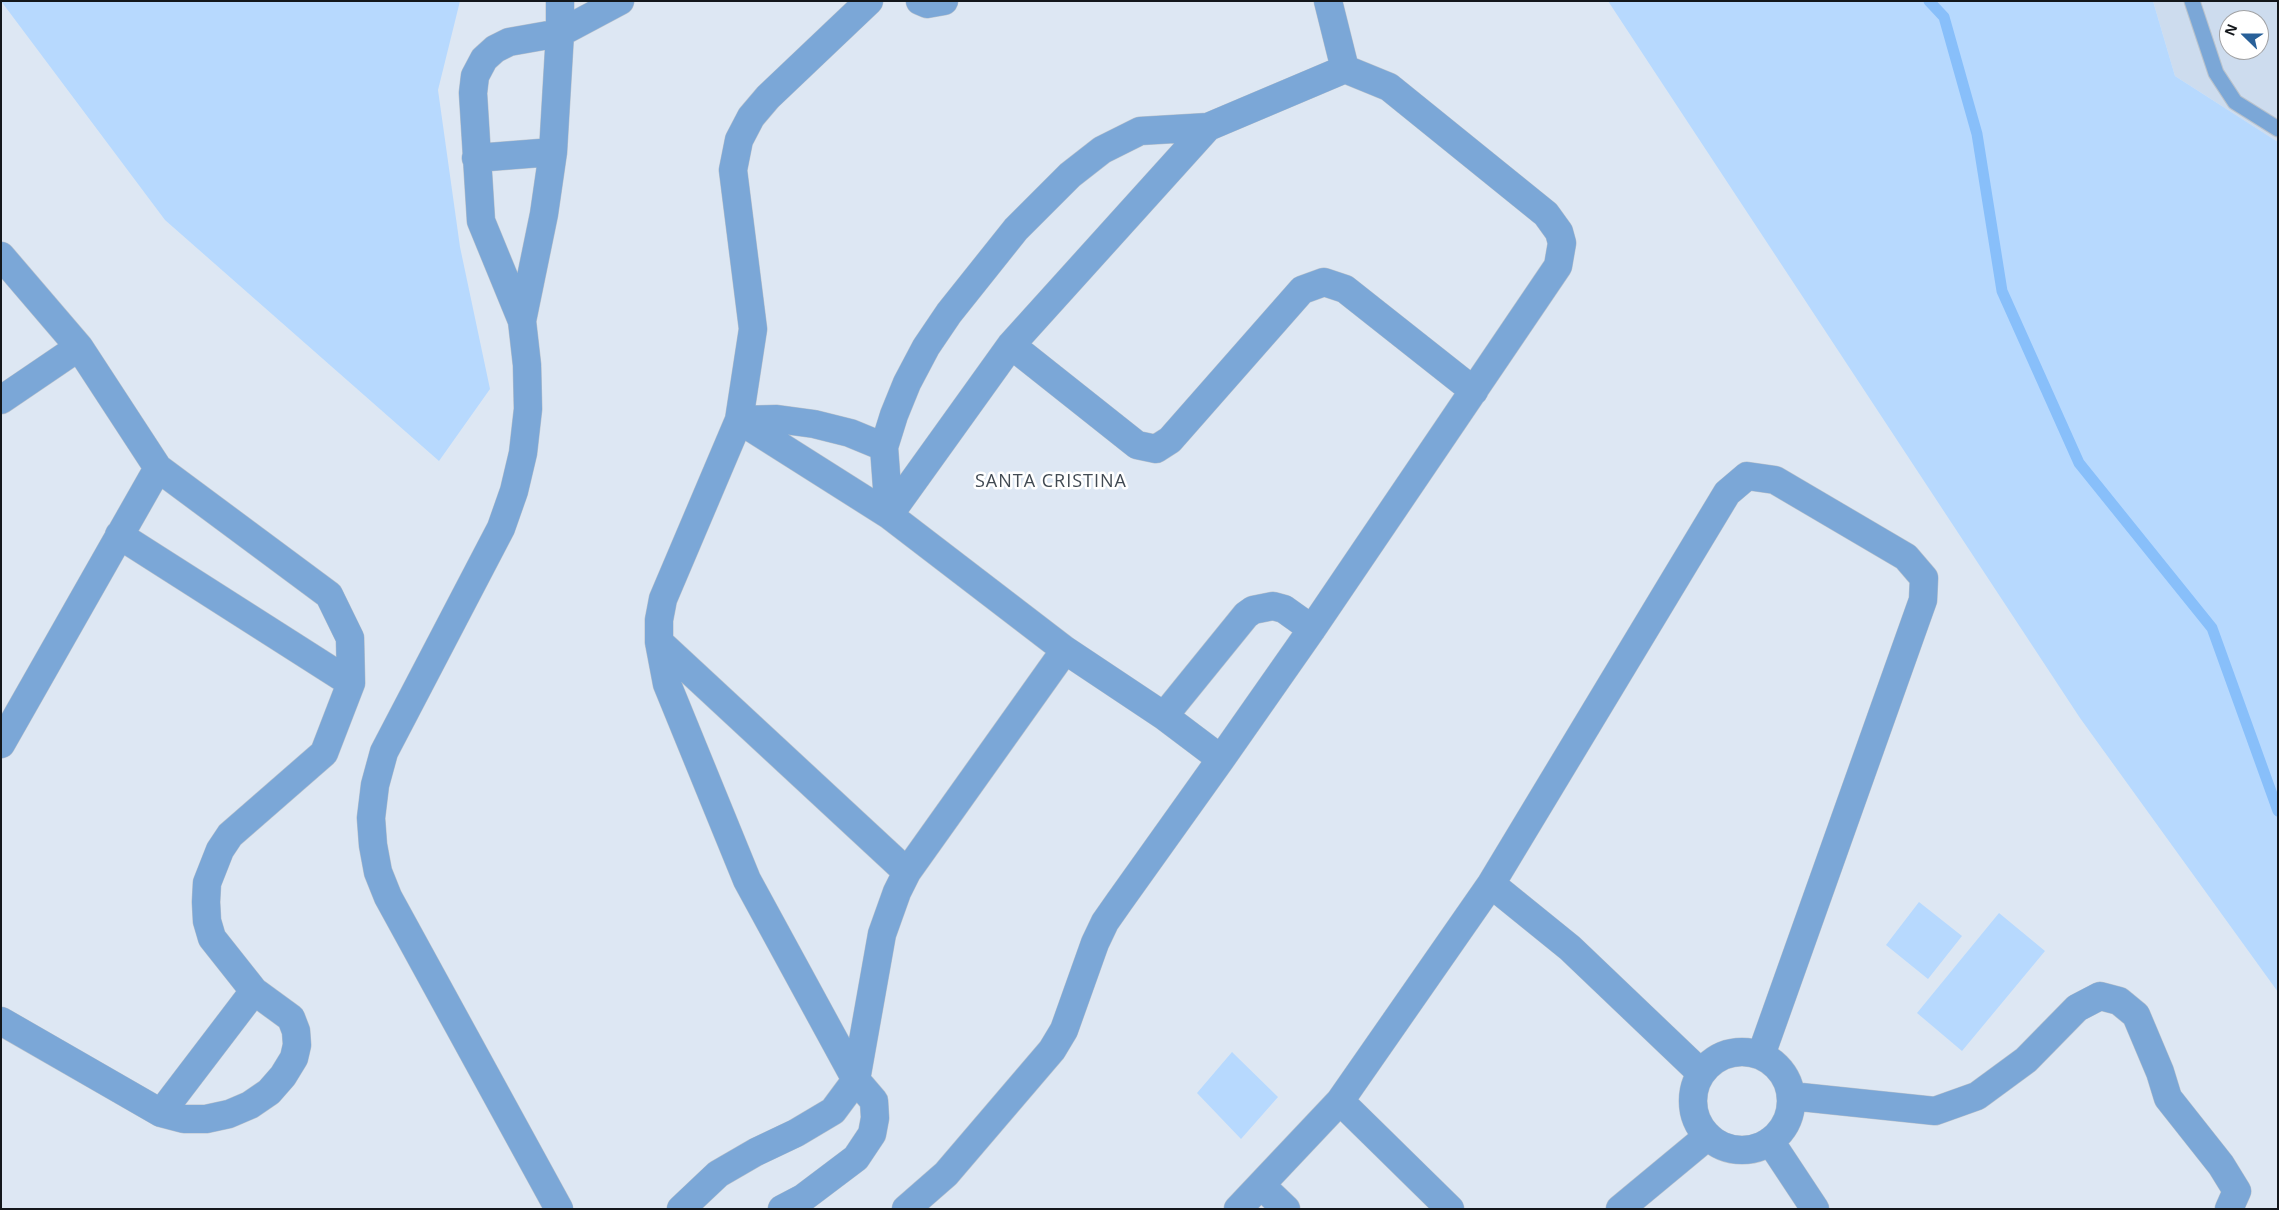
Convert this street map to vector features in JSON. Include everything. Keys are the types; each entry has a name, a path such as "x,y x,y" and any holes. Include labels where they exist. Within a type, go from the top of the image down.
{"street":[{"path":"522,321 544,214 552,152 560,33 560,1"},
{"path":"559,1209 388,897 378,872 371,818 375,785 384,752 501,528 514,491 523,453 528,409 527,365 522,321 480,221 473,94 475,76 484,59 495,49 509,42 560,33 620,1"},
{"path":"801,1205 856,1158 872,1134 874,1102 856,1080 747,880 667,684 658,642 663,599 739,420 753,329 733,170 735,155 751,117 768,97 869,1"},
{"path":"920,1 927,4 944,1"},
{"path":"1328,1 1345,70"},
{"path":"889,515 884,447 907,383 926,347 949,313 1016,229 1070,175 1102,150 1140,132 1208,127 1345,70 1389,87 1546,214 1559,232 1562,243 1558,266 1312,629 1105,922 1095,943 1064,1030 1052,1050 946,1174 906,1209"},
{"path":"889,515 1011,346 1208,127"},
{"path":"476,158 552,152"},
{"path":"1,256 79,347 158,468 329,595 350,638 351,683 324,753 230,834 212,866 207,883 207,920 212,938 254,991 291,1018 296,1031 297,1044 294,1058 283,1076 269,1092 250,1105 229,1114 206,1119 184,1119 161,1113 1,1021"},
{"path":"1011,346 1137,445 1156,449 1170,440 1302,290 1324,282 1345,289 1474,391"},
{"path":"1,400 79,347"},
{"path":"739,420 777,419 814,424 850,433 884,447"},
{"path":"739,420 889,515 1065,650 1164,716 1221,758"},
{"path":"1,744 158,468"},
{"path":"1238,1209 1262,1186 1340,1101 1491,884 1727,493 1747,476 1775,480 1906,557 1924,578 1923,600 1761,1055"},
{"path":"119,534 351,683"},
{"path":"1164,716 1246,615 1253,610 1273,606 1284,609 1312,629"},
{"path":"658,642 907,872"},
{"path":"681,1209 718,1174 833,1112 856,1080 882,934 894,898 907,872 1065,650"},
{"path":"1491,884 1570,948 1701,1073"},
{"path":"161,1113 254,991"},
{"path":"1791,1096 1935,1111 1977,1096 2026,1060 2077,1008 2100,996 2119,1002 2136,1015 2168,1098 2221,1165 2237,1191 2229,1209"},
{"path":"1732,1052 1749,1052 1761,1055 1776,1065 1786,1078 1791,1096 1789,1113 1782,1129 1770,1141 1752,1149 1734,1149 1718,1144 1708,1136 1698,1122 1693,1106 1694,1089 1701,1073 1716,1058 1732,1052"},
{"path":"1340,1101 1450,1209"},
{"path":"1620,1209 1708,1136"},
{"path":"1770,1141 1815,1209"},
{"path":"1262,1186 1286,1209"}],"lane":[{"path":"2192,1 2216,73 2236,102 2278,129"}],"shaded area":[{"path":"1,1 460,1 438,90 460,247 490,389 439,461 165,220"},
{"path":"1608,1 2153,1 2175,76 2278,142 2278,992 2080,718"},
{"path":"2153,1 2278,1 2278,142 2175,76"},
{"path":"1919,902 1962,936 1928,979 1886,945"},
{"path":"1999,913 2045,951 1962,1051 1917,1013"},
{"path":"1232,1052 1278,1097 1241,1139 1197,1093"}],"waterway":[{"path":"1929,1 1944,17 1977,134 2002,291 2079,463 2212,628 2278,811"}],"district":[{"name":"SANTA CRISTINA","path":"1051,482"}]}
